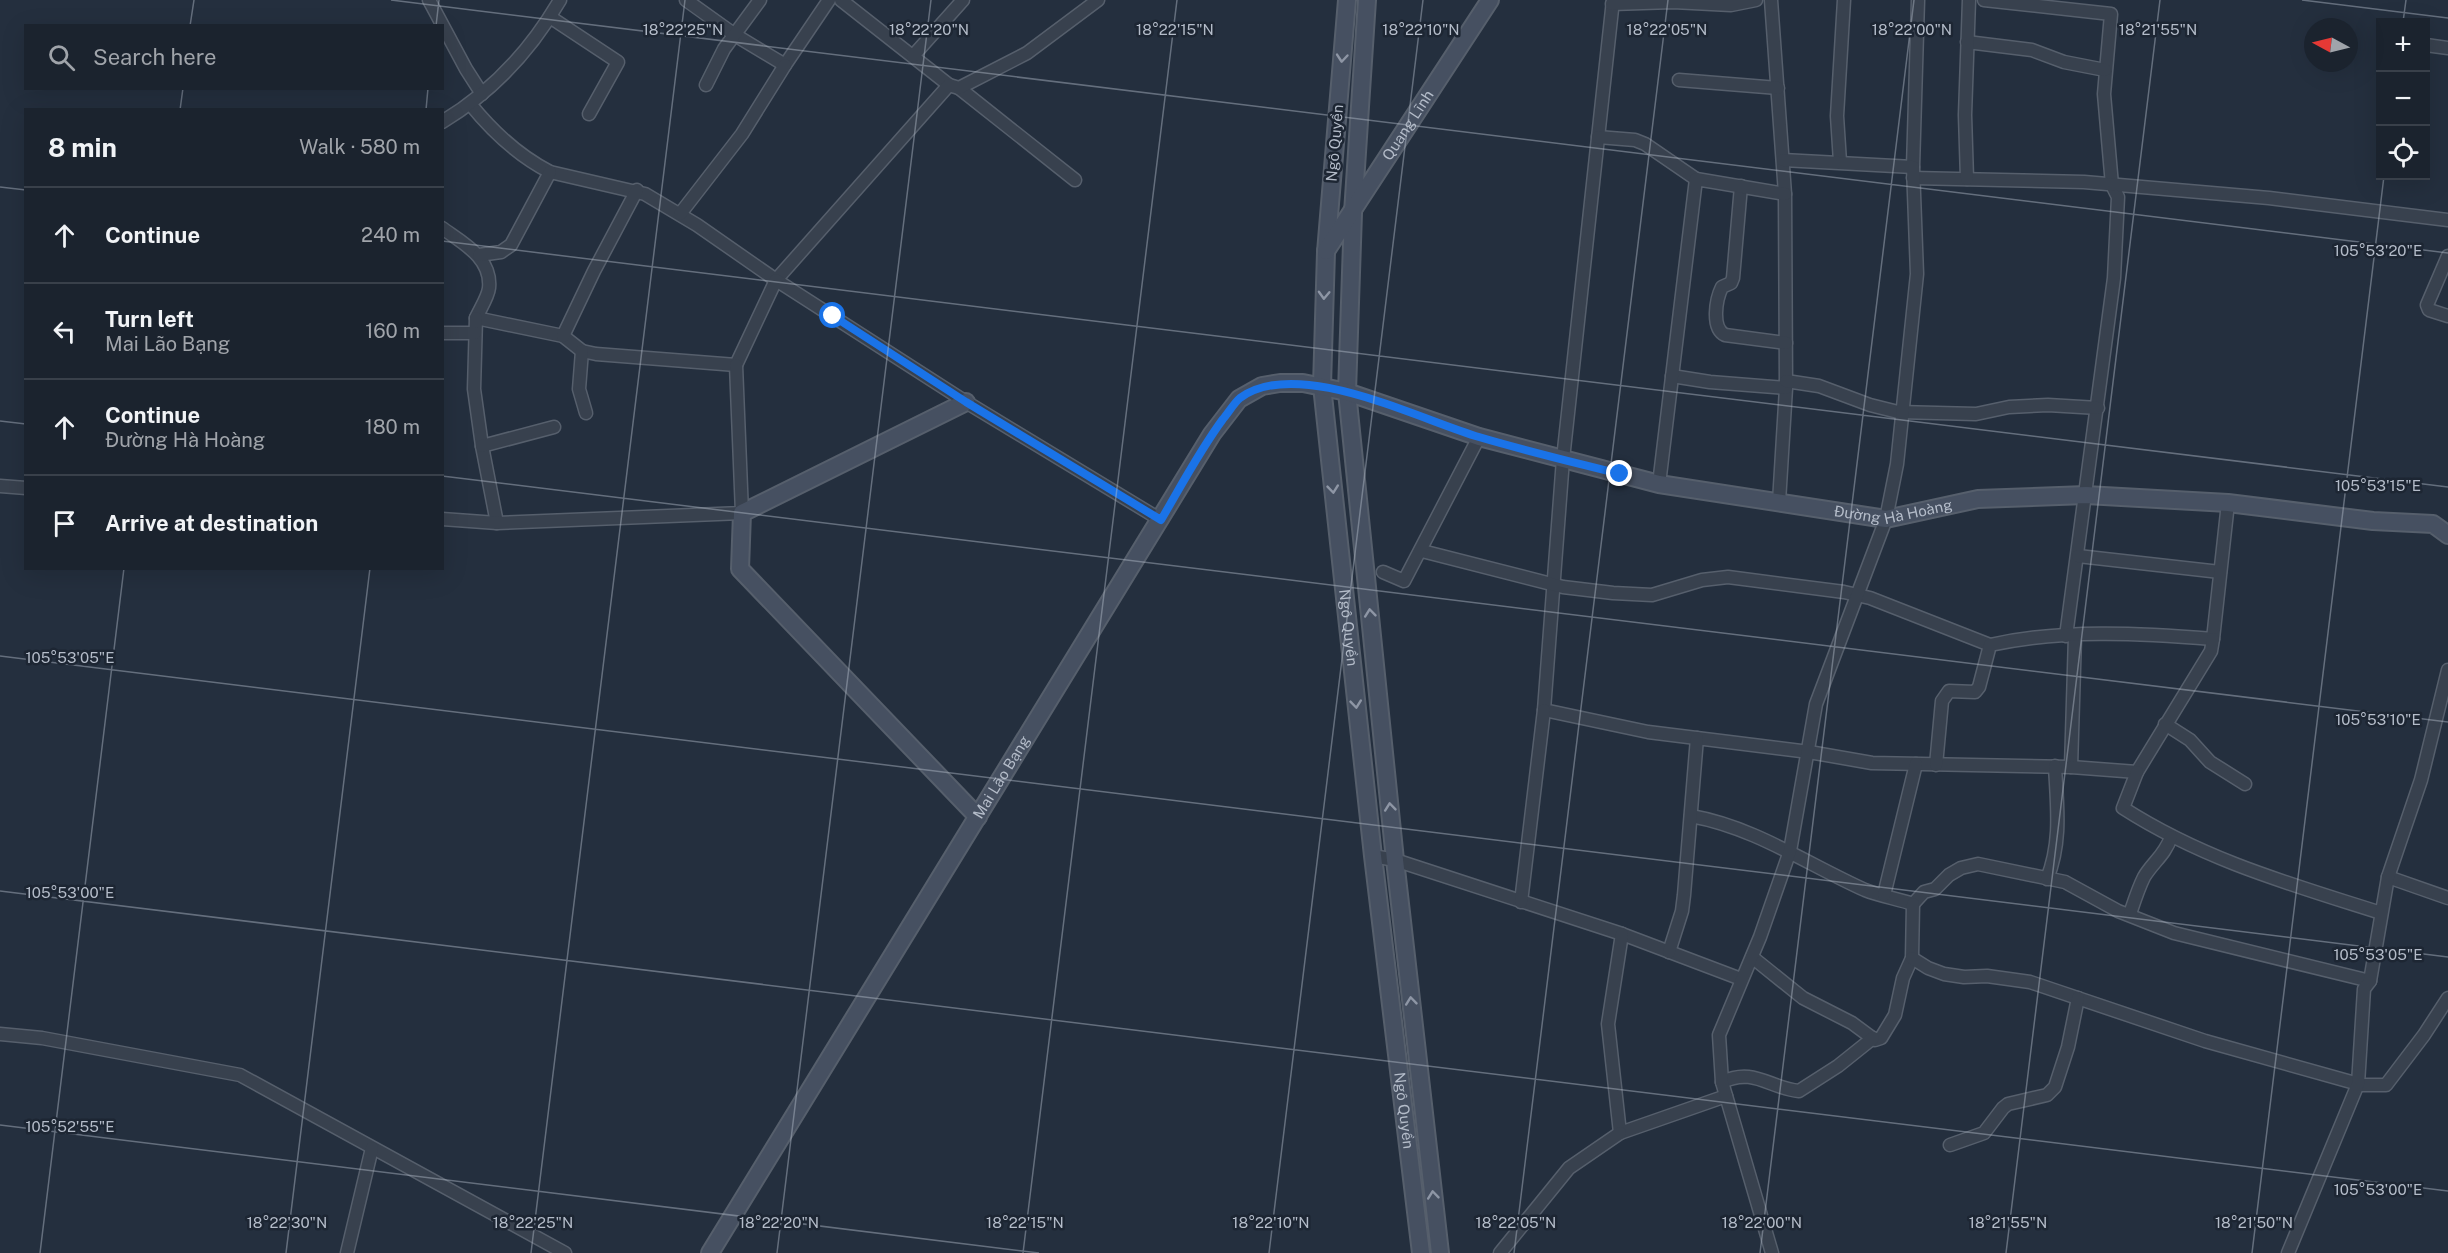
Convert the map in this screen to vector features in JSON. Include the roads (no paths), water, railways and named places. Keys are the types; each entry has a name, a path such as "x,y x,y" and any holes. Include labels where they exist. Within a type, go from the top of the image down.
{"street":[{"path":"429,0 442,24"},
{"path":"444,121 471,105 530,45 560,0"},
{"path":"686,0 735,35 785,66"},
{"path":"706,85 718,59 760,0"},
{"path":"680,214 742,134 829,0"},
{"path":"841,0 1075,180"},
{"path":"913,56 963,0"},
{"path":"978,817 740,569 742,513 736,365 776,280 954,86 1027,53 1098,0"},
{"name":"Ngô Quyền","path":"1347,0 1326,252 1322,386 1373,856 1421,1253"},
{"name":"Ngô Quyền","path":"1367,0 1353,213 1347,392 1395,860 1440,1253"},
{"name":"Quang Lĩnh","path":"1326,252 1490,0"},
{"path":"1521,902 1544,710 1563,459 1613,2 1731,5 1756,0"},
{"path":"1771,0 1785,194 1786,385 1779,502"},
{"path":"1840,162 1837,116 1844,0"},
{"path":"1772,1253 1722,1082 1719,1035 1752,957 1790,851 1816,704 1886,519 1897,464 1917,274 1913,173 1918,0"},
{"path":"1967,179 1965,115 1969,0"},
{"path":"1984,0 2111,14 2104,94 2112,185 2118,197 2116,255 2078,556 2071,636 2071,766"},
{"path":"550,17 618,62 589,114"},
{"path":"444,28 482,94"},
{"path":"1967,42 2032,50 2064,62 2105,70"},
{"path":"2430,45 2447,44"},
{"path":"1679,80 1778,88"},
{"path":"471,105 518,152 550,172 637,190 680,214 776,280 966,402 1161,520"},
{"path":"1598,137 1635,140 1645,144 1696,179 1785,194"},
{"path":"1783,160 1840,162 1967,179 2112,185 2269,198 2448,220"},
{"path":"479,255 501,252 511,245 550,172"},
{"path":"1659,484 1696,179"},
{"path":"1741,186 1733,278 1731,283 1722,287 1718,295 1716,327 1725,335 1786,343"},
{"path":"563,336 637,190"},
{"path":"444,229 479,255 486,266 489,288 476,318 474,389 497,523"},
{"path":"2448,256 2427,305 2429,310 2448,316"},
{"path":"476,318 563,336 582,351 736,365"},
{"path":"444,333 475,333"},
{"path":"582,351 579,389 586,413"},
{"path":"1672,376 1710,382 1819,386 1870,405 1903,412 1966,415 2048,405 2098,408"},
{"name":"Mai Lão Bạng","path":"710,1253 1212,434 1239,399 1262,386 1280,383 1322,386 1347,392"},
{"name":"Đường Hà Hoàng","path":"1347,392 1479,437 1659,484 1886,519 1978,499 2086,495 2228,502 2373,521 2433,524 2448,535"},
{"path":"444,519 497,523 742,513 966,402"},
{"path":"482,446 554,427"},
{"path":"1383,572 1404,581 1422,551 1479,437"},
{"path":"0,486 24,488"},
{"path":"2228,502 2211,651 2137,772 2123,808 2171,837 2263,875 2380,913"},
{"path":"1422,551 1553,585 1613,593 1652,595 1702,580 1728,577 1797,584 1857,594 1990,645 2010,640 2139,633 2213,639"},
{"path":"2078,556 2220,572"},
{"path":"1936,765 1942,701 1949,691 1975,692 1979,687 1990,645"},
{"path":"2288,1253 2358,1084 2364,989 2370,981 2380,913 2388,877 2421,780 2448,670"},
{"path":"1544,710 1648,732 1809,752 1872,763 2071,766 2137,772"},
{"path":"2165,724 2190,740 2210,762 2246,784"},
{"path":"1669,952 1682,911 1697,738"},
{"path":"1884,895 1894,862 1900,823 1906,809 1916,764"},
{"path":"2047,879 2055,853 2058,823 2055,766"},
{"path":"1691,816 1731,826 1790,851 1866,891 1914,904"},
{"path":"2130,914 2143,878 2167,850 2171,837"},
{"path":"1373,856 1395,860 1622,934 1741,979"},
{"path":"1752,957 1803,998 1852,1023 1875,1040 1881,1038 1895,1015 1903,978 1912,958 1914,904 1924,892 1935,889 1955,871 1978,864 2065,882 2111,907 2174,933 2370,981"},
{"path":"2388,877 2448,898"},
{"path":"1620,1133 1608,1024 1622,934"},
{"path":"1912,958 1944,974 1964,977 1987,976 2030,982 2205,1041 2358,1084 2386,1085 2448,1002"},
{"path":"1950,1145 1984,1133 2008,1104 2047,1095 2055,1087 2068,1047 2078,998"},
{"path":"0,1034 42,1038 240,1075 565,1253"},
{"path":"1722,1082 1730,1078 1747,1076 1799,1091 1838,1066 1873,1038"},
{"path":"1500,1253 1569,1168 1620,1133 1726,1096"},
{"path":"347,1253 372,1148"}]}
